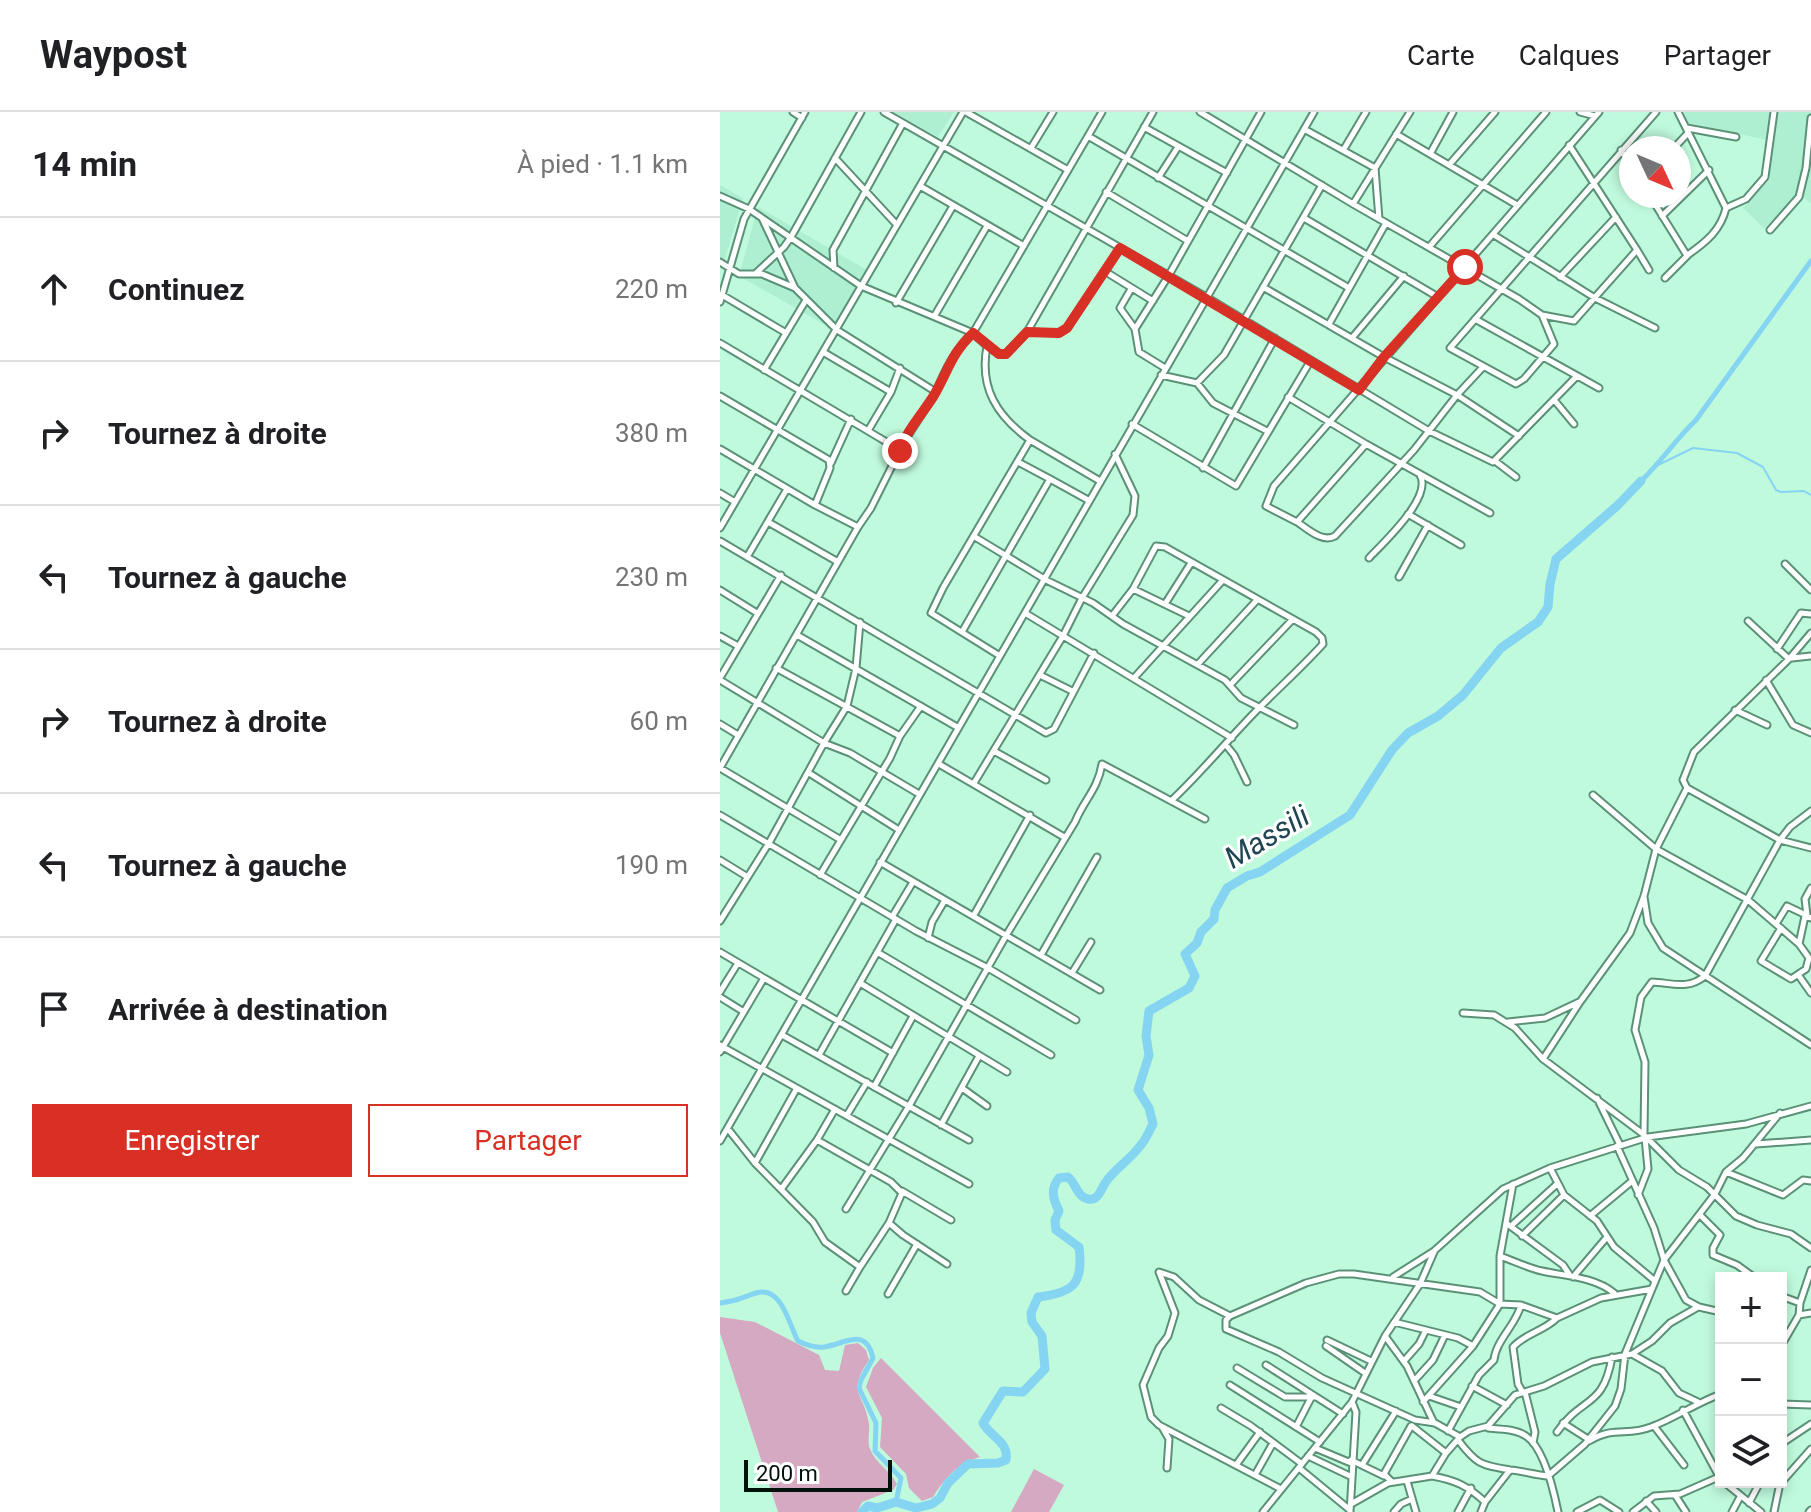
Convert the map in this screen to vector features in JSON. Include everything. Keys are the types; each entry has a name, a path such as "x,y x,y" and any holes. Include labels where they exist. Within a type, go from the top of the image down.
{"street":[{"path":"720,302 722,283 749,209 804,115 793,112"},
{"path":"756,273 791,237 861,112"},
{"path":"884,112 1169,275 1429,431 1495,461 1516,477"},
{"path":"720,528 964,112 1068,170"},
{"path":"1031,148 1052,114 1044,112"},
{"path":"841,840 720,768 880,492 900,448 936,392 952,358 973,333 1102,112"},
{"path":"720,196 762,217 861,286 896,303 935,315 973,333 999,354 1006,354 1027,332 1153,112"},
{"path":"1200,112 1503,289 1542,315 1574,321 1637,250"},
{"path":"1135,329 1261,112"},
{"path":"720,1141 1314,112"},
{"path":"1344,149 1366,112"},
{"path":"1353,204 1410,112"},
{"path":"1430,154 1453,112"},
{"path":"1449,165 1495,112"},
{"path":"1430,246 1546,112"},
{"path":"1580,112 1597,114"},
{"path":"1634,136 1656,112"},
{"path":"1665,278 1689,254 1707,242 1719,227 1726,208 1678,112"},
{"path":"1726,208 1746,199 1765,177 1774,112"},
{"path":"1483,367 1401,463 1330,539 1266,506 1274,486 1597,114"},
{"path":"1770,230 1799,197 1806,168 1811,118"},
{"path":"834,269 833,250 903,123"},
{"path":"1144,127 1227,173"},
{"path":"1304,129 1375,168"},
{"path":"1687,130 1736,137"},
{"path":"1683,136 1687,130"},
{"path":"1396,134 1517,205"},
{"path":"1088,136 1349,288"},
{"path":"1569,145 1649,270"},
{"path":"1158,178 1178,147"},
{"path":"1542,315 1554,344 1516,384 1450,348 1619,152"},
{"path":"835,158 897,225"},
{"path":"1375,168 1379,219"},
{"path":"1662,216 1709,170"},
{"path":"1197,383 1224,355 1322,185"},
{"path":"920,186 1024,246"},
{"path":"1106,192 1188,241"},
{"path":"896,303 953,206"},
{"path":"1657,208 1683,252 1689,254"},
{"path":"762,217 795,288 806,300 837,330 936,392"},
{"path":"1560,277 1616,217"},
{"path":"1304,218 1438,297"},
{"path":"1329,324 1386,223"},
{"path":"935,315 987,226"},
{"path":"1493,235 1595,298 1655,328"},
{"path":"1027,332 1059,333 1067,328 1120,248"},
{"path":"720,262 739,274"},
{"path":"1106,272 1153,301"},
{"path":"722,283 739,274 756,273 795,288"},
{"path":"1352,338 1404,276"},
{"path":"1263,287 1457,395 1519,436"},
{"path":"1131,289 1120,308 1135,329 1139,352 1165,368"},
{"path":"722,295 786,333"},
{"path":"764,370 806,300"},
{"path":"1475,319 1599,388"},
{"path":"1203,468 1275,338"},
{"path":"720,343 900,448"},
{"path":"987,346 984,358 987,388 1010,423 1030,440 1100,481"},
{"path":"823,352 891,392"},
{"path":"1132,424 1236,486 1311,360"},
{"path":"869,429 891,392 900,368"},
{"path":"1161,375 1197,383 1213,403 1267,431"},
{"path":"1495,461 1576,377"},
{"path":"720,396 829,460 830,464"},
{"path":"1288,397 1490,513"},
{"path":"1555,401 1574,424"},
{"path":"815,505 851,419"},
{"path":"1000,656 931,613 1030,440"},
{"path":"1297,522 1366,444"},
{"path":"720,449 858,527"},
{"path":"974,783 1133,515 1135,496 1115,454"},
{"path":"1018,462 1088,500"},
{"path":"1369,558 1408,514 1423,488 1420,474"},
{"path":"962,632 1050,479"},
{"path":"747,557 787,489"},
{"path":"720,493 735,502"},
{"path":"1408,514 1461,545"},
{"path":"768,522 838,562"},
{"path":"1399,577 1428,525"},
{"path":"975,537 1198,664 1231,684 1241,698 1294,725"},
{"path":"720,541 1046,733 1050,732 1094,653"},
{"path":"1112,616 1133,589 1156,546 1165,547 1322,638 1323,644 1171,801"},
{"path":"1165,604 1191,563"},
{"path":"1785,564 1811,590"},
{"path":"781,575 720,679 824,743 850,753 919,794"},
{"path":"1134,678 1223,580"},
{"path":"1133,589 1189,616"},
{"path":"720,590 757,613"},
{"path":"1198,664 1257,600"},
{"path":"1025,613 1232,738"},
{"path":"1777,649 1801,613 1811,614"},
{"path":"1231,684 1292,620"},
{"path":"720,921 722,910 769,843 847,706 856,668 860,621"},
{"path":"1748,621 1790,659 1811,656"},
{"path":"1811,633 1790,659 1694,752 1683,780 1687,788 1780,840 1811,848"},
{"path":"797,635 957,727"},
{"path":"720,636 738,646"},
{"path":"776,668 900,736"},
{"path":"1040,675 1072,691"},
{"path":"1766,680 1793,725 1811,733"},
{"path":"820,875 900,736 921,706"},
{"path":"1735,710 1767,725"},
{"path":"720,724 738,735"},
{"path":"1226,745 1247,782"},
{"path":"994,751 1046,780"},
{"path":"846,1209 1091,796 1099,780 1102,763 1205,819"},
{"path":"939,764 1064,837"},
{"path":"809,773 899,830"},
{"path":"1543,1059 1630,933 1644,896 1656,849 1687,788"},
{"path":"1593,795 1656,849 1748,900 1778,926 1799,944 1809,956 1809,969 1790,979 1761,962 1763,953 1778,926 1787,906 1808,916"},
{"path":"1638,1196 1648,1169 1645,1062 1635,1030 1641,997 1652,982 1682,985 1705,976 1780,840 1790,827 1811,811"},
{"path":"720,815 928,938 988,968 1076,1020"},
{"path":"973,915 1030,815"},
{"path":"1041,955 1097,857"},
{"path":"720,860 746,876"},
{"path":"880,862 1100,990"},
{"path":"819,1055 913,882"},
{"path":"1799,944 1808,916 1805,899 1811,888"},
{"path":"1644,896 1648,923 1658,942 1811,1045"},
{"path":"928,938 932,922 945,900"},
{"path":"1072,973 1091,942"},
{"path":"720,952 893,1053"},
{"path":"877,952 1051,1055"},
{"path":"738,963 720,994 744,1012"},
{"path":"1799,976 1811,993"},
{"path":"764,978 721,1048 969,1184"},
{"path":"860,983 1007,1072"},
{"path":"1506,1022 1545,1018 1580,1002"},
{"path":"1463,1013 1482,1013 1506,1022 1523,1035 1543,1059 1597,1097 1645,1136 1679,1170 1700,1182 1742,1220 1791,1234 1811,1248"},
{"path":"874,1087 913,1016"},
{"path":"782,1035 969,1140"},
{"path":"941,1125 979,1056"},
{"path":"847,1115 867,1082"},
{"path":"755,1163 797,1088"},
{"path":"962,1088 987,1106"},
{"path":"1597,1097 1631,1182 1654,1228 1664,1260 1686,1300 1715,1311"},
{"path":"1392,1278 1434,1251 1514,1183 1550,1168 1645,1136 1746,1124 1811,1106"},
{"path":"782,1188 835,1109"},
{"path":"1548,1476 1586,1442 1615,1406 1629,1354 1664,1260 1715,1194 1726,1172 1755,1144 1780,1113"},
{"path":"728,1129 755,1163 813,1222 825,1242 860,1267"},
{"path":"817,1140 951,1220"},
{"path":"1755,1144 1811,1140"},
{"path":"1550,1168 1564,1195 1590,1216 1614,1247 1655,1281"},
{"path":"1726,1172 1783,1195 1803,1180 1811,1181"},
{"path":"1590,1216 1631,1182"},
{"path":"1423,1402 1473,1346 1500,1304 1500,1256 1514,1183"},
{"path":"1508,1224 1557,1184"},
{"path":"846,1291 889,1223 898,1206 901,1191"},
{"path":"1522,1236 1564,1195"},
{"path":"1700,1215 1720,1235 1713,1255 1747,1272"},
{"path":"889,1223 947,1264"},
{"path":"1508,1224 1563,1265 1571,1276"},
{"path":"1571,1276 1607,1237"},
{"path":"888,1294 917,1244"},
{"path":"1263,1512 1352,1402 1385,1336 1420,1284 1434,1251"},
{"path":"1500,1256 1540,1271 1603,1286 1615,1294"},
{"path":"1782,1344 1799,1315 1811,1270"},
{"path":"1230,1316 1199,1300 1174,1277 1159,1272 1175,1313 1168,1336 1159,1348 1143,1385 1151,1417 1161,1426 1281,1489"},
{"path":"1446,1453 1396,1411 1322,1378 1279,1352 1226,1329 1226,1320 1306,1283 1339,1274 1392,1278 1480,1292 1500,1304 1521,1305 1557,1318"},
{"path":"1533,1443 1535,1432 1524,1392 1518,1384 1513,1347 1520,1339 1549,1326 1557,1318 1615,1294 1652,1289"},
{"path":"1787,1298 1800,1303"},
{"path":"1448,1431 1479,1375 1494,1360 1495,1352 1519,1314 1521,1305"},
{"path":"1486,1428 1515,1395 1544,1386 1592,1362 1629,1354 1652,1341 1670,1323 1699,1307"},
{"path":"1799,1315 1811,1313"},
{"path":"1394,1322 1473,1346"},
{"path":"1404,1362 1426,1330"},
{"path":"1414,1381 1433,1360 1445,1335"},
{"path":"1385,1336 1404,1362 1435,1423 1459,1439 1477,1463 1487,1468 1548,1476"},
{"path":"1365,1373 1326,1343 1371,1361"},
{"path":"1629,1354 1662,1371 1679,1393 1698,1402"},
{"path":"1557,1432 1581,1406 1593,1401 1604,1388 1612,1357"},
{"path":"1266,1365 1343,1414"},
{"path":"1237,1368 1285,1397 1314,1397"},
{"path":"1230,1385 1320,1442"},
{"path":"1472,1386 1507,1405"},
{"path":"1429,1396 1461,1407"},
{"path":"1586,1442 1611,1431 1638,1432 1715,1396"},
{"path":"1296,1427 1314,1397"},
{"path":"1350,1509 1356,1412 1352,1402"},
{"path":"1787,1404 1811,1405"},
{"path":"1221,1408 1260,1432 1350,1509"},
{"path":"1683,1410 1715,1468"},
{"path":"1362,1465 1396,1411"},
{"path":"1413,1423 1435,1423"},
{"path":"1384,1476 1413,1423"},
{"path":"1563,1423 1586,1442"},
{"path":"1787,1440 1811,1424"},
{"path":"1161,1426 1169,1439 1167,1468"},
{"path":"1654,1426 1684,1465"},
{"path":"1432,1476 1446,1453 1469,1431 1486,1428 1524,1435 1533,1443 1548,1476 1558,1512"},
{"path":"1236,1465 1260,1432"},
{"path":"1255,1475 1273,1443"},
{"path":"1315,1448 1362,1465 1393,1483"},
{"path":"1787,1476 1810,1452"},
{"path":"1308,1456 1352,1477"},
{"path":"1481,1512 1511,1470"},
{"path":"1350,1509 1375,1489 1432,1476 1457,1481 1471,1488 1490,1511"},
{"path":"1407,1481 1416,1512"},
{"path":"1633,1512 1655,1495 1674,1494 1715,1481"},
{"path":"1458,1512 1471,1488"},
{"path":"1730,1488 1761,1512"},
{"path":"1749,1503 1757,1488"},
{"path":"1774,1512 1779,1488"},
{"path":"1674,1494 1686,1512"},
{"path":"1732,1512 1740,1497"},
{"path":"1394,1512 1412,1499"},
{"path":"1577,1512 1600,1500 1619,1512"},
{"path":"1646,1501 1656,1512"}],"shaded area":[{"path":"894,112 954,112 938,137"},
{"path":"1684,112 1811,112 1811,203 1799,195 1764,228 1743,208 1770,179 1772,141 1688,123"},
{"path":"720,185 743,198 723,266 720,264"},
{"path":"758,207 867,270 832,329 739,276"},
{"path":"720,1317 755,1322 819,1355 825,1370 839,1371 845,1345 858,1343 866,1350 869,1360 859,1380 858,1393 867,1413 870,1449 897,1484 893,1490 862,1502 857,1512 778,1512 720,1333"},
{"path":"881,1358 980,1457 959,1467 933,1497 922,1501 909,1488 906,1474 880,1447 882,1418 866,1387 873,1368"},
{"path":"1034,1469 1064,1485 1049,1512 1011,1512"}],"waterway":[{"path":"1641,481 1696,420 1811,261"},
{"path":"1658,465 1693,448 1737,453 1763,467 1776,490 1804,491 1811,495"},
{"name":"Massili","path":"862,1512 868,1506 877,1508 896,1502 916,1508 932,1504 968,1464 1006,1460 1005,1448 983,1423 1003,1391 1023,1392 1045,1369 1042,1336 1032,1322 1031,1313 1038,1297 1068,1289 1074,1284 1080,1270 1079,1247 1056,1230 1055,1220 1059,1211 1054,1186 1059,1178 1068,1177 1081,1196 1094,1198 1146,1138 1153,1124 1149,1108 1138,1090 1149,1055 1146,1036 1149,1011 1189,988 1195,976 1185,954 1214,919 1215,910 1227,888 1260,872 1350,815 1392,750 1408,733 1438,716 1463,695 1501,648 1538,622 1548,607 1556,559 1641,481"},
{"path":"720,1303 765,1292 778,1300 798,1341 820,1347 854,1339 865,1342 873,1358 859,1388 876,1423 875,1451 901,1478 896,1502"}],"route":[{"path":"900,451 960,345 973,333 999,354 1006,354 1027,332 1059,333 1073,323 1120,248 1359,390 1384,357 1465,267"}]}
